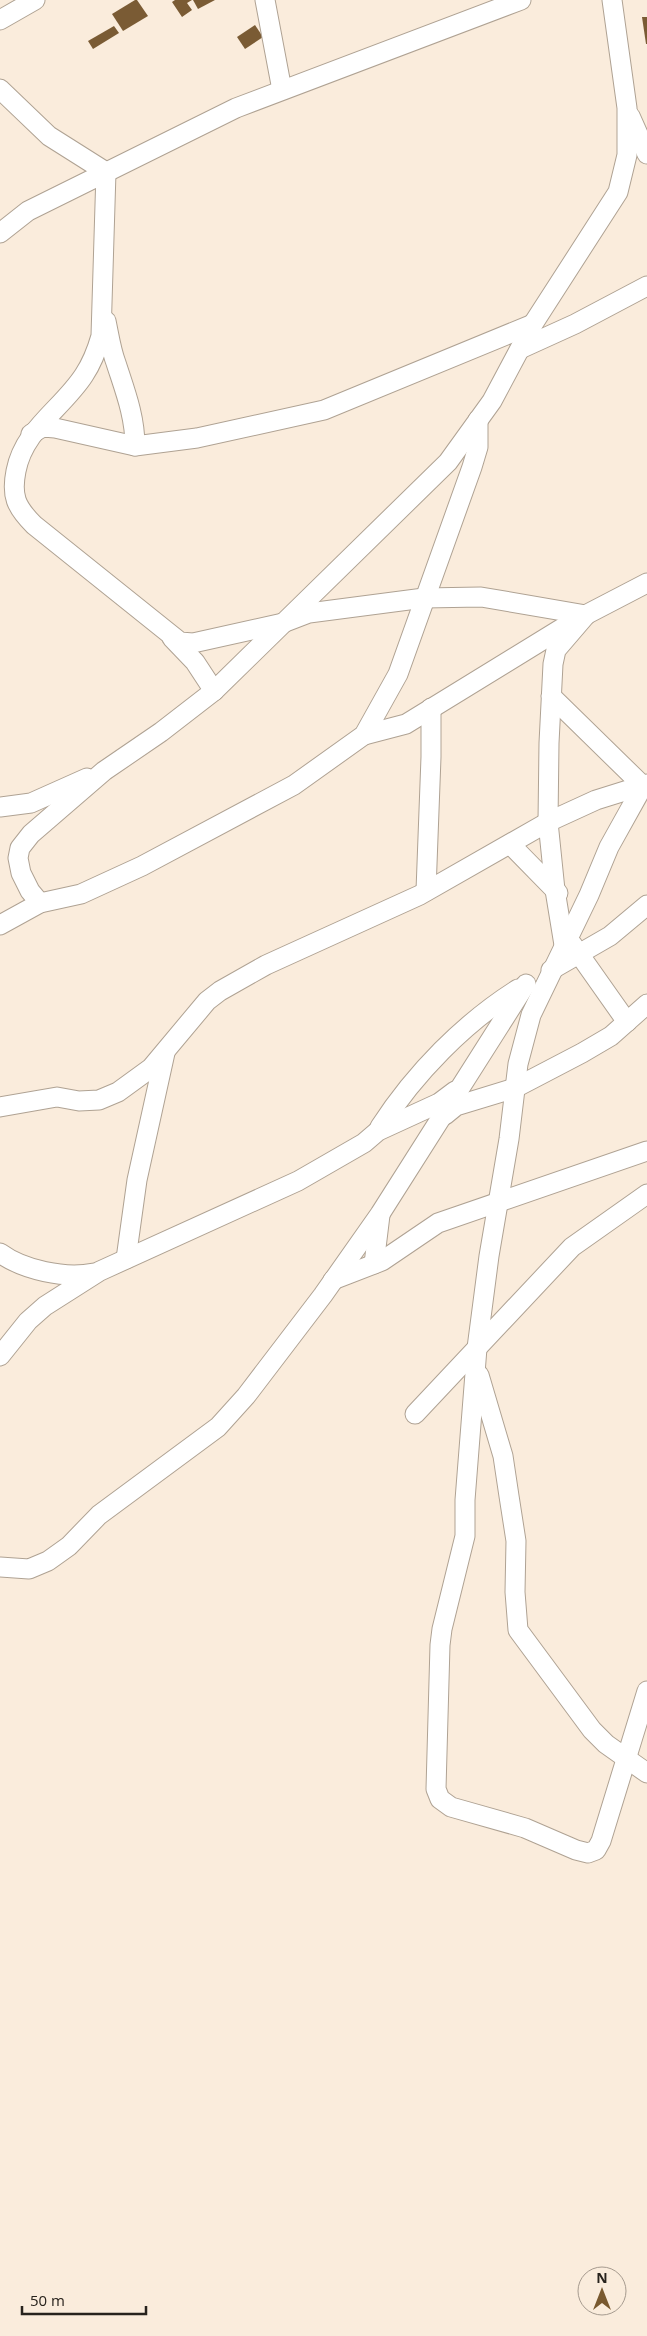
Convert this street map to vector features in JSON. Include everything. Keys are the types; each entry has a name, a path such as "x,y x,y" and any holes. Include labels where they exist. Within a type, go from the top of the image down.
{"street":[{"path":"1,18 35,0"},
{"path":"264,0 282,90"},
{"path":"40,903 30,891 21,873 18,858 20,848 31,834 104,771 161,732 214,691 448,462 492,401 533,324 618,192 626,155 626,108 612,0"},
{"path":"0,234 28,211 236,108 510,2"},
{"path":"0,88 49,136 106,172"},
{"path":"626,108 647,154"},
{"path":"106,172 101,336 95,355 84,376 31,435 18,458 8,503 34,526 180,642 193,643 283,623 309,613 424,598 481,597 586,615"},
{"path":"520,350 647,286"},
{"path":"102,306 115,362 130,405 135,428 135,446"},
{"path":"31,435 43,427 56,428 135,446 197,438 324,410 533,324"},
{"path":"364,735 398,674 472,467 478,447 478,420"},
{"path":"0,925 40,903 81,894 142,866 294,785 364,735 406,724 586,615 647,583"},
{"path":"586,615 556,650 551,696 548,822 555,890 570,946 627,1022"},
{"path":"170,635 195,662 214,691"},
{"path":"551,696 645,785"},
{"path":"426,891 431,708"},
{"path":"0,806 41,799 104,771"},
{"path":"0,1107 56,1097 79,1101 99,1100 118,1092 151,1068 207,1001 220,991 266,965 426,891 548,822 596,800 645,785"},
{"path":"645,785 608,847 580,913 570,946 553,969 524,1036 498,1202 477,1357 465,1500 465,1536 442,1629 440,1645 436,1789 440,1799 451,1807 526,1828 576,1850 588,1853 596,1850 601,1841 647,1691"},
{"path":"510,844 580,913"},
{"path":"570,946 622,928 647,906"},
{"path":"0,1356 28,1321 45,1306 100,1271 298,1181 364,1143 378,1131 400,1099 441,1052 472,1023 526,984 553,969"},
{"path":"0,1568 29,1569 48,1560 69,1546 99,1515 218,1427 246,1396 380,1214 526,984"},
{"path":"441,1117 456,1106 515,1088 611,1036 647,1004"},
{"path":"126,1259 137,1180 166,1049"},
{"path":"378,1131 439,1102 460,1088"},
{"path":"333,1280 374,1264 438,1223 647,1151"},
{"path":"415,1414 477,1357 572,1247 647,1194"},
{"path":"374,1264 380,1214"},
{"path":"0,1253 24,1265 47,1271 76,1274 100,1271"},
{"path":"477,1357 503,1456 516,1541 515,1592 518,1630 592,1730 647,1773"}],"building":[{"path":"137,0 148,16 123,31 112,14"},
{"path":"175,0 192,0 187,3 192,10 182,17 172,2"},
{"path":"193,0 215,0 198,9"},
{"path":"642,17 647,17 647,44 646,44"},
{"path":"255,25 263,37 245,49 237,37"},
{"path":"114,26 119,33 93,49 88,41"}]}
